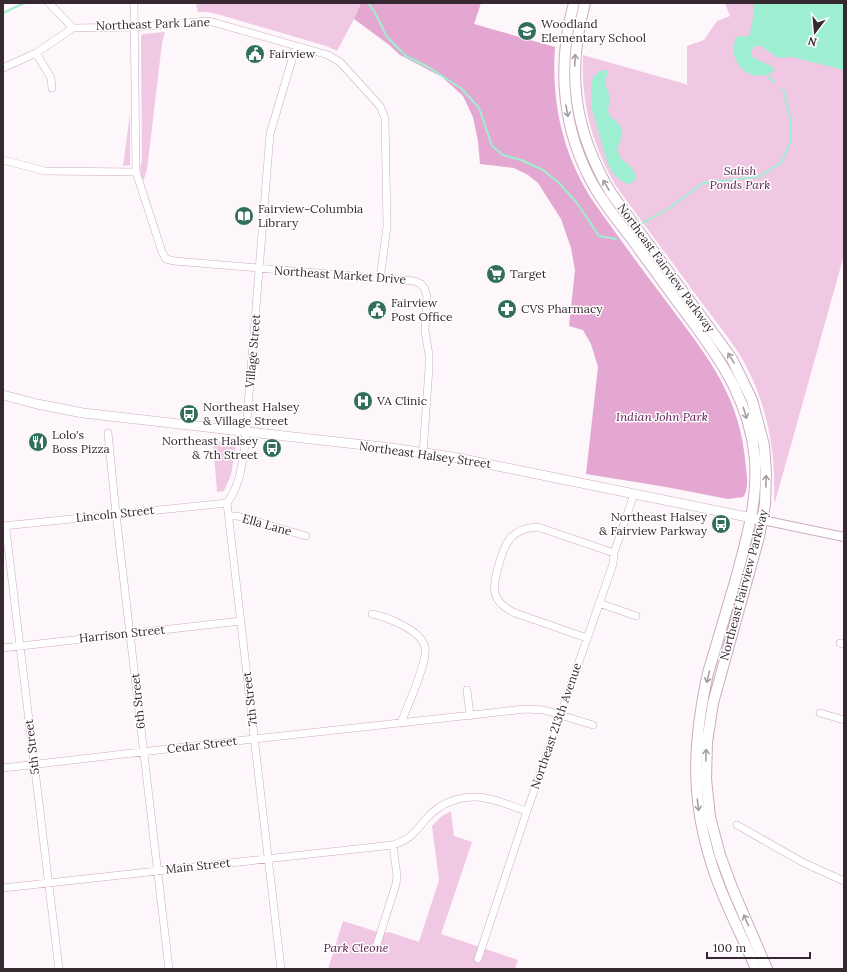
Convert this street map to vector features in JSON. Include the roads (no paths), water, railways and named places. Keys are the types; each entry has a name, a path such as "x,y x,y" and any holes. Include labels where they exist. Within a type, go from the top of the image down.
{"main road":[{"name":"Northeast Fairview Parkway","path":"574,3 565,43 563,70 567,110 576,145 587,174 600,196 714,352 736,389 747,420 755,458 752,518 703,696 697,737 696,764 699,812 707,850 716,877 756,969"},
{"name":"Northeast Fairview Parkway","path":"585,3 578,31 574,71 578,111 587,146 611,193 719,339 732,359 752,400 764,445 766,487 765,504 759,537 712,703 707,742 706,779 710,817 720,855 733,890 767,969"},
{"name":"Northeast Halsey Street","path":"3,395 37,404 84,413 423,453 486,463 762,520"}],"street":[{"path":"3,68 36,53 73,28 49,3"},
{"path":"3,160 46,171 136,172 134,3"},
{"name":"Northeast Park Lane","path":"73,28 134,27 209,21 328,55 340,62 380,106 385,118 387,226 380,279"},
{"name":"Village Street","path":"246,432 270,134 296,46"},
{"path":"36,53 51,78 52,88"},
{"name":"Northeast Market Drive","path":"136,172 162,252 166,258 174,261 260,269 414,281 421,284 425,289 427,297 425,331 429,355 423,453"},
{"path":"227,503 237,486 241,475 246,432"},
{"name":"6th Street","path":"108,434 169,969"},
{"name":"Northeast 213th Avenue","path":"478,958 527,811 613,564 614,553 634,494"},
{"name":"Lincoln Street","path":"3,526 227,503"},
{"name":"7th Street","path":"227,503 281,969"},
{"name":"Ella Lane","path":"229,516 237,516 306,536"},
{"name":"Northeast Halsey Street","path":"762,520 844,537"},
{"name":"5th Street","path":"3,526 6,530 21,646 59,969"},
{"path":"587,638 515,614 501,604 496,597 493,588 494,579 503,549 510,538 521,531 538,527 614,553"},
{"path":"599,603 636,616"},
{"path":"372,614 386,617 419,636 425,648 421,669 401,723"},
{"name":"Harrison Street","path":"3,648 241,621"},
{"path":"466,690 470,716"},
{"name":"Cedar Street","path":"3,768 144,753 254,738 525,709 544,710 593,725"},
{"path":"820,713 844,720"},
{"path":"377,944 396,884 397,876 393,845 410,837 438,808 453,800 469,797 485,798 527,811"},
{"path":"737,825 804,863 844,881"},
{"name":"Main Street","path":"3,888 393,845"}],"waterway":[{"path":"3,13 24,3"},
{"path":"368,3 374,11 387,37 406,56 430,68 462,89 479,108 492,146 503,155 521,160 543,170 559,183 577,203 599,236 616,239"},
{"path":"767,75 774,82"},
{"path":"643,223 671,207 703,183 758,177 781,163 791,141 790,117 783,89"}],"place":[{"name":"Woodland Elementary School","path":"527,31"},
{"name":"Fairview","path":"255,54"},
{"name":"Fairview-Columbia Library","path":"244,216"},
{"name":"Target","path":"496,274"},
{"name":"CVS Pharmacy","path":"507,309"},
{"name":"Fairview Post Office","path":"377,310"},
{"name":"VA Clinic","path":"363,401"},
{"name":"Northeast Halsey & Village Street","path":"189,414"},
{"name":"Lolo's Boss Pizza","path":"38,442"},
{"name":"Northeast Halsey & 7th Street","path":"272,448"},
{"name":"Northeast Halsey & Fairview Parkway","path":"721,524"}],"park label":[{"name":"Salish Ponds Park","path":"740,178"},
{"name":"Indian John Park","path":"662,417"},
{"name":"Park Cleone","path":"356,948"}]}
